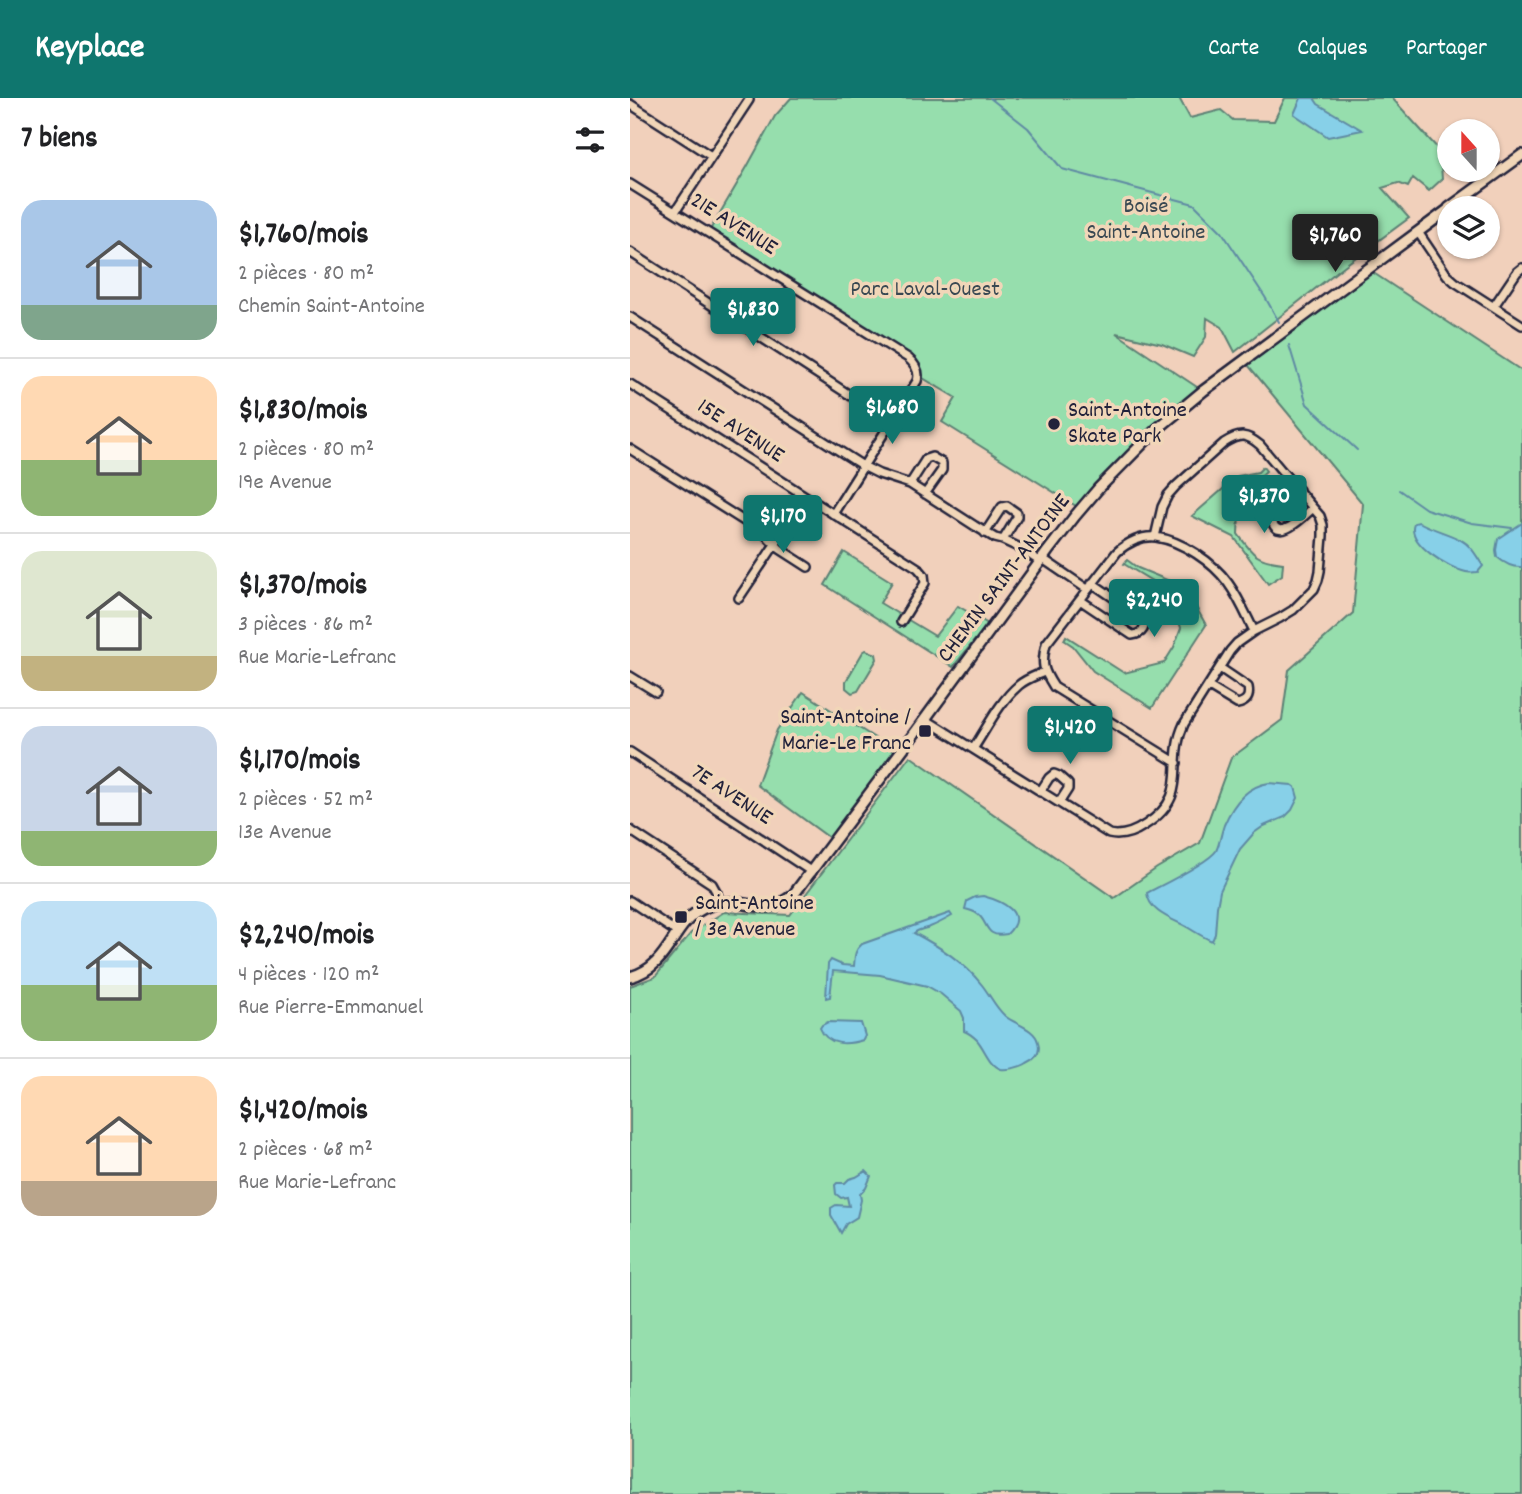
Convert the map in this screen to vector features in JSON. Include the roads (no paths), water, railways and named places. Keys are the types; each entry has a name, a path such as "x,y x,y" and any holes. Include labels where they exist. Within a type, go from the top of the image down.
{"street":[{"path":"675,212 749,100"},
{"path":"630,104 711,156"},
{"name":"CHEMIN SAINT-ANTOINE","path":"1466,196 1522,155"},
{"name":"21E AVENUE","path":"630,184 908,358 915,366 918,378 891,422"},
{"name":"CHEMIN SAINT-ANTOINE","path":"719,902 768,908 785,902 794,894 1090,498 1156,430 1203,391 1437,217"},
{"path":"1418,232 1447,275 1522,325"},
{"path":"630,252 891,422 833,514"},
{"path":"1494,306 1522,268"},
{"path":"630,317 863,466 910,484 985,533 1018,547 1142,617 1144,630 1139,635 1132,635 1080,600"},
{"name":"15E AVENUE","path":"630,384 921,572 925,583 901,622"},
{"path":"925,719 1109,834 1128,834 1149,823 1166,807 1175,786 1180,732 1237,643 1293,610 1308,596 1318,580 1323,525 1320,516 1260,445 1252,438 1242,436 1224,443 1168,495 1162,507 1155,537"},
{"path":"630,449 755,527 780,549 808,567"},
{"path":"910,484 926,459 932,457 942,463 942,470 925,494"},
{"path":"1299,490 1273,513 1274,525 1278,529 1288,528 1313,508"},
{"path":"739,598 806,498"},
{"path":"985,533 1002,507 1007,506 1015,510 1017,517 1003,540"},
{"path":"1177,763 1054,687 1044,672 1046,644 1117,552 1125,545 1142,538 1155,537 1183,547 1211,565 1230,585 1254,631"},
{"path":"1209,687 1237,704 1248,699 1248,687 1220,668"},
{"path":"973,749 1019,685 1044,672"},
{"path":"630,676 656,692"},
{"name":"7E AVENUE","path":"630,752 812,872"},
{"path":"1040,792 1049,778 1054,774 1059,776 1068,784 1068,789 1059,803"},
{"path":"630,830 712,884 719,902 694,915 651,968 630,978"},
{"path":"630,901 678,933"}],"water":[{"path":"1301,98 1314,98 1318,104 1362,130 1328,137 1294,114"},
{"path":"1419,522 1465,542 1483,566 1478,572 1466,572 1431,554 1422,547 1413,531 1414,523"},
{"path":"1522,523 1522,567 1515,567 1497,557 1496,550 1498,539"},
{"path":"1269,783 1292,785 1298,798 1285,817 1254,833 1240,849 1220,891 1212,941 1157,910 1147,893 1211,856 1219,845 1224,825 1236,803 1247,792"},
{"path":"983,896 1005,905 1014,914 1013,927 1007,934 994,934 980,916 965,909 967,901"},
{"path":"950,913 952,916 947,919 914,933 959,962 982,985 1005,1016 1033,1033 1039,1046 1037,1055 1018,1067 997,1067 977,1040 964,1031 961,1011 927,986 880,975 833,971 830,997 826,998 828,964 831,960 854,966 856,951 862,944"},
{"path":"828,1022 861,1023 865,1036 863,1040 851,1043 832,1041 820,1028"},
{"path":"866,1171 871,1176 860,1194 857,1217 846,1224 841,1233 831,1215 831,1208 836,1205 849,1206 847,1197 841,1198 836,1194 835,1185 845,1183"}],"waterway":[{"path":"990,98 1028,128 1062,169 1194,204 1222,232 1279,322"},
{"path":"1289,345 1307,404 1357,450"},
{"path":"1399,490 1426,509 1472,523 1512,528"}],"place":[{"name":"Saint-Antoine Skate Park","path":"1054,424"},
{"name":"Saint-Antoine / Marie-Le Franc","path":"925,731"},
{"name":"Saint-Antoine / 3e Avenue","path":"681,917"}],"park label":[{"name":"Boisé Saint-Antoine","path":"1146,220"},
{"name":"Parc Laval-Ouest","path":"925,290"}]}
